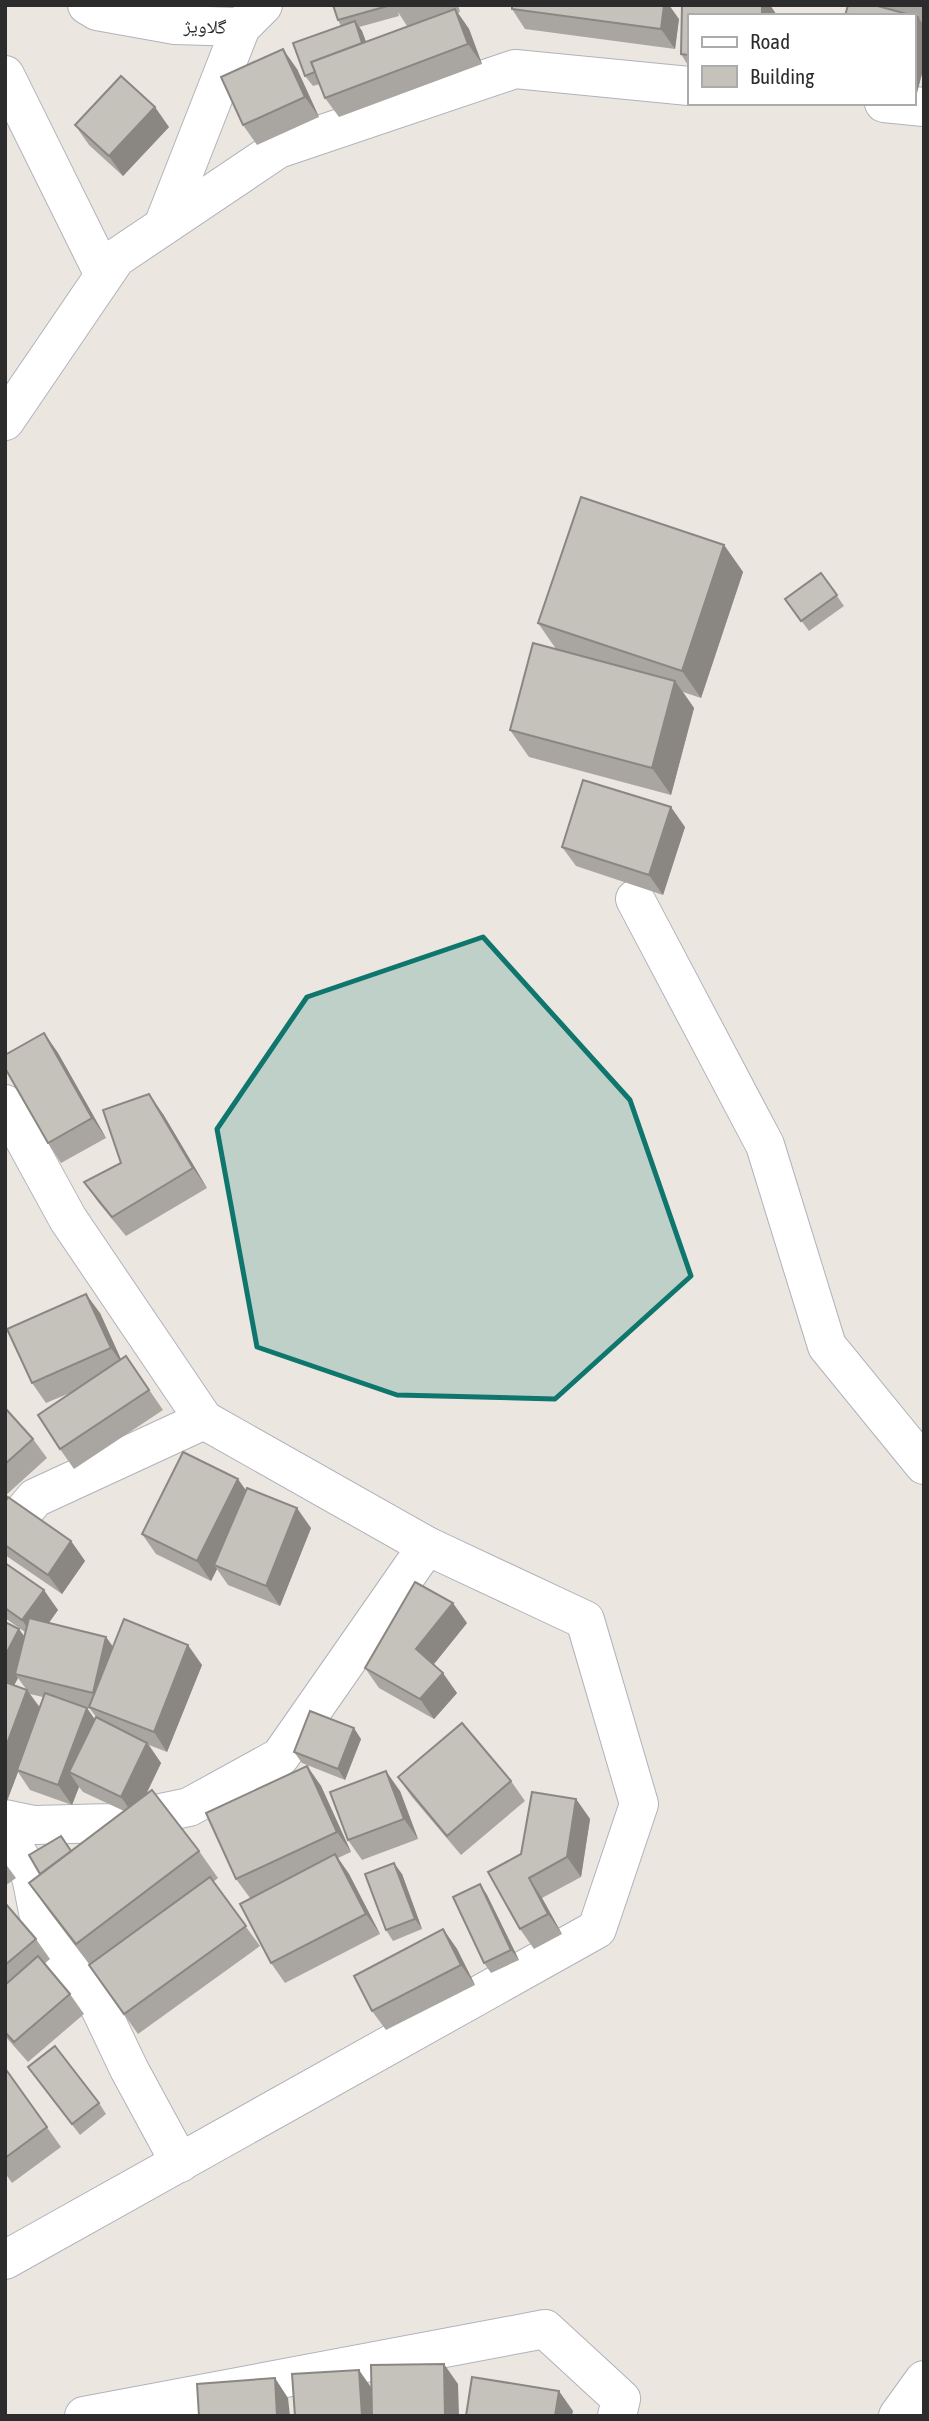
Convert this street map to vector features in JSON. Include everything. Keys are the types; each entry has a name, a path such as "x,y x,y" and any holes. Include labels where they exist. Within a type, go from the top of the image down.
{"street":[{"name":"گلاویژ","path":"87,5 97,11 175,25 252,16"},
{"path":"163,226 252,16"},
{"path":"5,421 116,258 278,149 515,69 688,86"},
{"path":"5,75 104,275"},
{"path":"904,105 924,107"},
{"path":"635,899 765,1145 827,1346 924,1465"},
{"path":"5,1104 68,1219 204,1420 427,1546 585,1620 639,1804 597,1929 5,2260"},
{"path":"5,1534 35,1498 204,1420"},
{"path":"5,1819 34,1825 112,1823 189,1807 280,1757 427,1546"},
{"path":"5,1832 31,1876 19,1897 40,1922 100,2008 129,2069 180,2162"},
{"path":"84,2416 545,2329 621,2399 617,2416"},
{"path":"898,2416 924,2380"}],"highlighted area":[{"path":"483,937 630,1100 691,1276 555,1399 397,1395 257,1347 217,1129 307,997"}],"building":[{"path":"333,5 391,5 338,20"},
{"path":"512,5 664,5 661,29 512,9"},
{"path":"682,5 762,5 762,14 688,14 688,55 681,54"},
{"path":"848,5 874,5 907,14 846,14"},
{"path":"455,9 468,44 325,98 311,62"},
{"path":"355,21 362,43 311,62 315,72 305,76 293,43"},
{"path":"283,49 305,97 243,125 221,77"},
{"path":"121,76 155,107 109,156 75,125"},
{"path":"581,497 724,545 682,671 538,623"},
{"path":"821,573 837,595 801,621 785,599"},
{"path":"533,643 675,681 652,768 510,730"},
{"path":"583,780 671,807 649,875 562,847"},
{"path":"44,1033 92,1118 48,1143 5,1068 5,1055"},
{"path":"149,1094 193,1168 112,1217 84,1182 121,1163 103,1110"},
{"path":"86,1294 111,1348 32,1383 7,1329"},
{"path":"126,1356 149,1390 60,1449 38,1415"},
{"path":"5,1408 33,1439 5,1464"},
{"path":"183,1452 238,1479 197,1561 142,1534"},
{"path":"247,1488 297,1508 266,1586 214,1565"},
{"path":"8,1497 71,1541 48,1575 5,1545 5,1502"},
{"path":"5,1563 44,1590 22,1620 5,1608"},
{"path":"415,1582 453,1603 416,1649 443,1673 420,1699 365,1668"},
{"path":"29,1618 106,1637 93,1693 15,1674"},
{"path":"124,1619 188,1645 154,1732 89,1707"},
{"path":"5,1622 19,1629 5,1656"},
{"path":"5,1682 27,1690 5,1749"},
{"path":"45,1693 87,1708 58,1785 17,1770"},
{"path":"310,1711 354,1728 338,1769 294,1752"},
{"path":"96,1717 147,1743 121,1797 69,1772"},
{"path":"462,1723 511,1781 447,1836 398,1777"},
{"path":"307,1766 337,1832 236,1879 206,1813"},
{"path":"386,1771 404,1819 348,1840 330,1792"},
{"path":"152,1790 199,1851 76,1944 29,1883"},
{"path":"532,1792 576,1799 567,1857 529,1878 548,1914 520,1929 488,1872 521,1854"},
{"path":"61,1836 71,1851 40,1874 29,1855"},
{"path":"335,1854 366,1914 271,1963 240,1904"},
{"path":"394,1863 415,1919 386,1930 365,1874"},
{"path":"210,1877 246,1926 124,2014 89,1965"},
{"path":"480,1884 511,1950 484,1963 453,1897"},
{"path":"5,1903 36,1939 5,1965"},
{"path":"443,1929 461,1965 372,2011 354,1976"},
{"path":"38,1956 70,1994 14,2042 5,2032 5,1985"},
{"path":"55,2046 99,2103 72,2124 28,2067"},
{"path":"7,2071 47,2127 5,2158 5,2072"},
{"path":"444,2364 445,2416 372,2416 371,2365"},
{"path":"359,2370 362,2416 295,2416 292,2374"},
{"path":"472,2377 559,2391 555,2416 466,2416"},
{"path":"275,2378 277,2416 199,2416 197,2384"}]}
